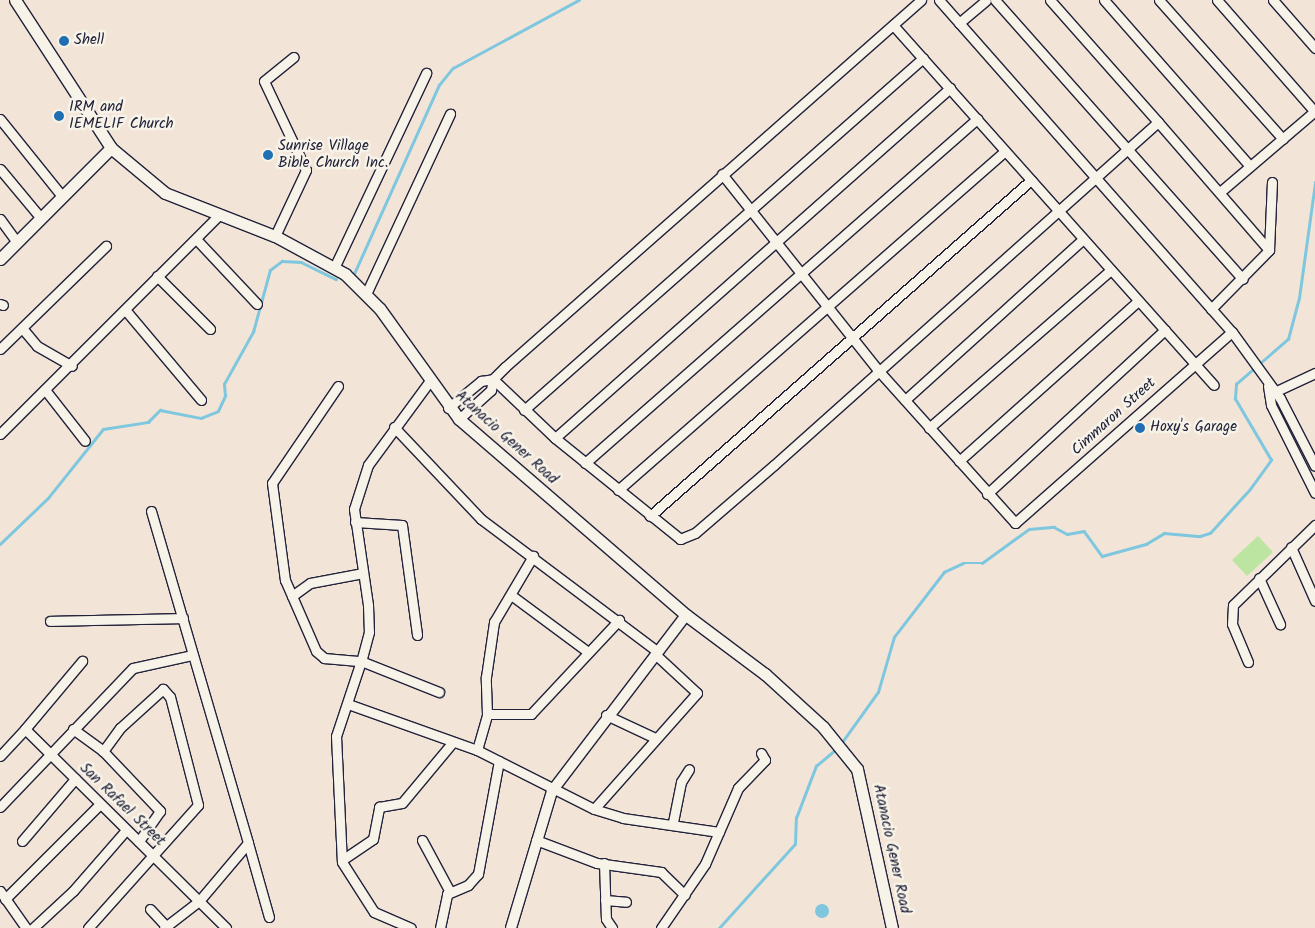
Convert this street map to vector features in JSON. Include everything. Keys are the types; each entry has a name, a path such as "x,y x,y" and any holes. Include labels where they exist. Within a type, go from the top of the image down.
{"main road":[{"name":"Atanacio Gener Road","path":"15,0 110,148 165,193 275,236 345,274 366,294 428,382 458,418 686,615 765,674 823,727 846,752 858,769 868,803 892,928"},
{"path":"0,258 110,148"}],"street":[{"path":"448,408 481,380 493,379 722,174 921,0"},
{"path":"940,0 1232,332 1248,352 1315,466"},
{"path":"959,23 986,0"},
{"path":"995,0 1243,279"},
{"path":"1050,0 1269,250"},
{"path":"1104,0 1250,166"},
{"path":"1160,0 1283,139"},
{"path":"1217,0 1315,112 1220,192"},
{"path":"1273,0 1315,48"},
{"path":"893,24 1083,240 1214,385"},
{"path":"275,236 306,170 264,81 294,57"},
{"path":"524,410 923,58"},
{"path":"334,268 426,73"},
{"path":"555,438 950,88"},
{"path":"366,294 450,114"},
{"path":"0,119 62,195"},
{"path":"586,463 977,119"},
{"path":"493,379 555,438 680,539 695,533 877,369 1158,122"},
{"path":"618,490 827,303 1005,151"},
{"path":"0,169 40,217"},
{"path":"722,174 803,272 877,369 987,494 1165,330"},
{"path":"650,516 1031,180"},
{"path":"1211,309 1243,279 1269,250 1272,182"},
{"path":"0,434 127,312 157,276 220,214"},
{"path":"0,219 17,242"},
{"path":"196,239 257,304"},
{"path":"905,400 1083,240"},
{"path":"0,348 106,246"},
{"path":"930,428 1111,270"},
{"path":"157,276 210,329"},
{"path":"959,461 1138,301"},
{"path":"127,312 201,400"},
{"path":"22,328 37,346 72,366"},
{"name":"Cimmaron Street","path":"987,494 1015,523 1232,332"},
{"path":"1270,391 1315,373"},
{"path":"458,418 491,390 493,379"},
{"path":"406,927 374,912 355,887 342,860 336,736 348,704 369,632 355,522 356,491 394,427 428,382"},
{"path":"338,386 272,483 285,580 320,656 361,661 440,692"},
{"path":"46,391 85,441"},
{"path":"1270,391 1315,493"},
{"path":"394,427 452,493 619,620 697,693 655,738 594,809"},
{"path":"151,511 269,917"},
{"path":"355,522 396,523 403,528 417,635"},
{"path":"1248,662 1232,624 1233,605 1290,547 1315,525"},
{"path":"1290,547 1315,601"},
{"path":"477,750 487,714 488,643 494,622 533,556"},
{"path":"292,596 310,583 363,573"},
{"path":"1259,578 1280,624"},
{"path":"511,595 588,652"},
{"path":"511,928 552,791 606,715 686,615"},
{"path":"50,621 183,618"},
{"path":"487,714 531,714 619,620"},
{"path":"0,807 73,728 133,668 192,655"},
{"path":"0,756 82,661"},
{"path":"88,928 155,856 198,805 170,697 163,689 120,728 103,751"},
{"path":"348,704 452,743 477,750 552,791 594,809 623,818 673,822 719,832"},
{"path":"606,715 655,738"},
{"path":"73,728 103,751 160,811 139,842"},
{"name":"San Rafael Street","path":"25,729 226,928"},
{"path":"342,860 371,842 378,808 402,803 452,743"},
{"path":"661,928 685,895 719,832 738,788 765,760 760,753"},
{"path":"440,928 444,900 450,892 468,885 478,874 499,761"},
{"path":"673,822 682,782 690,769"},
{"path":"22,841 75,779"},
{"path":"26,928 3,895 100,804"},
{"path":"33,928 73,891 126,830"},
{"path":"422,840 450,892"},
{"path":"536,840 604,863 661,872 685,895"},
{"path":"150,910 166,928 198,901 248,843"},
{"path":"604,863 606,919 612,928"},
{"path":"605,900 626,902"}],"green space":[{"path":"1258,536 1273,552 1247,576 1232,560"}],"water":[{"path":"822,904 827,906 829,911 827,916 822,918 817,916 815,911 817,906"}],"waterway":[{"path":"353,276 439,85 453,68 579,0"},
{"path":"840,745 878,692 894,637 944,572 963,563 982,563 1029,529 1054,527 1067,534 1084,531 1102,556 1146,544 1164,533 1200,536 1210,533 1250,489 1271,460 1235,399 1236,384 1288,339 1299,298 1315,182"},
{"path":"0,544 48,498 103,429 148,422 160,410 201,418 218,411 225,396 224,384 253,332 270,270 282,261 301,262 336,279"},
{"path":"719,928 795,844 796,818 816,766 836,749"}],"place":[{"name":"Shell","path":"64,41"},
{"name":"IRM and IEMELIF Church","path":"59,116"},
{"name":"Sunrise Village Bible Church Inc.","path":"268,155"},
{"name":"Hoxy's Garage","path":"1140,428"}]}
